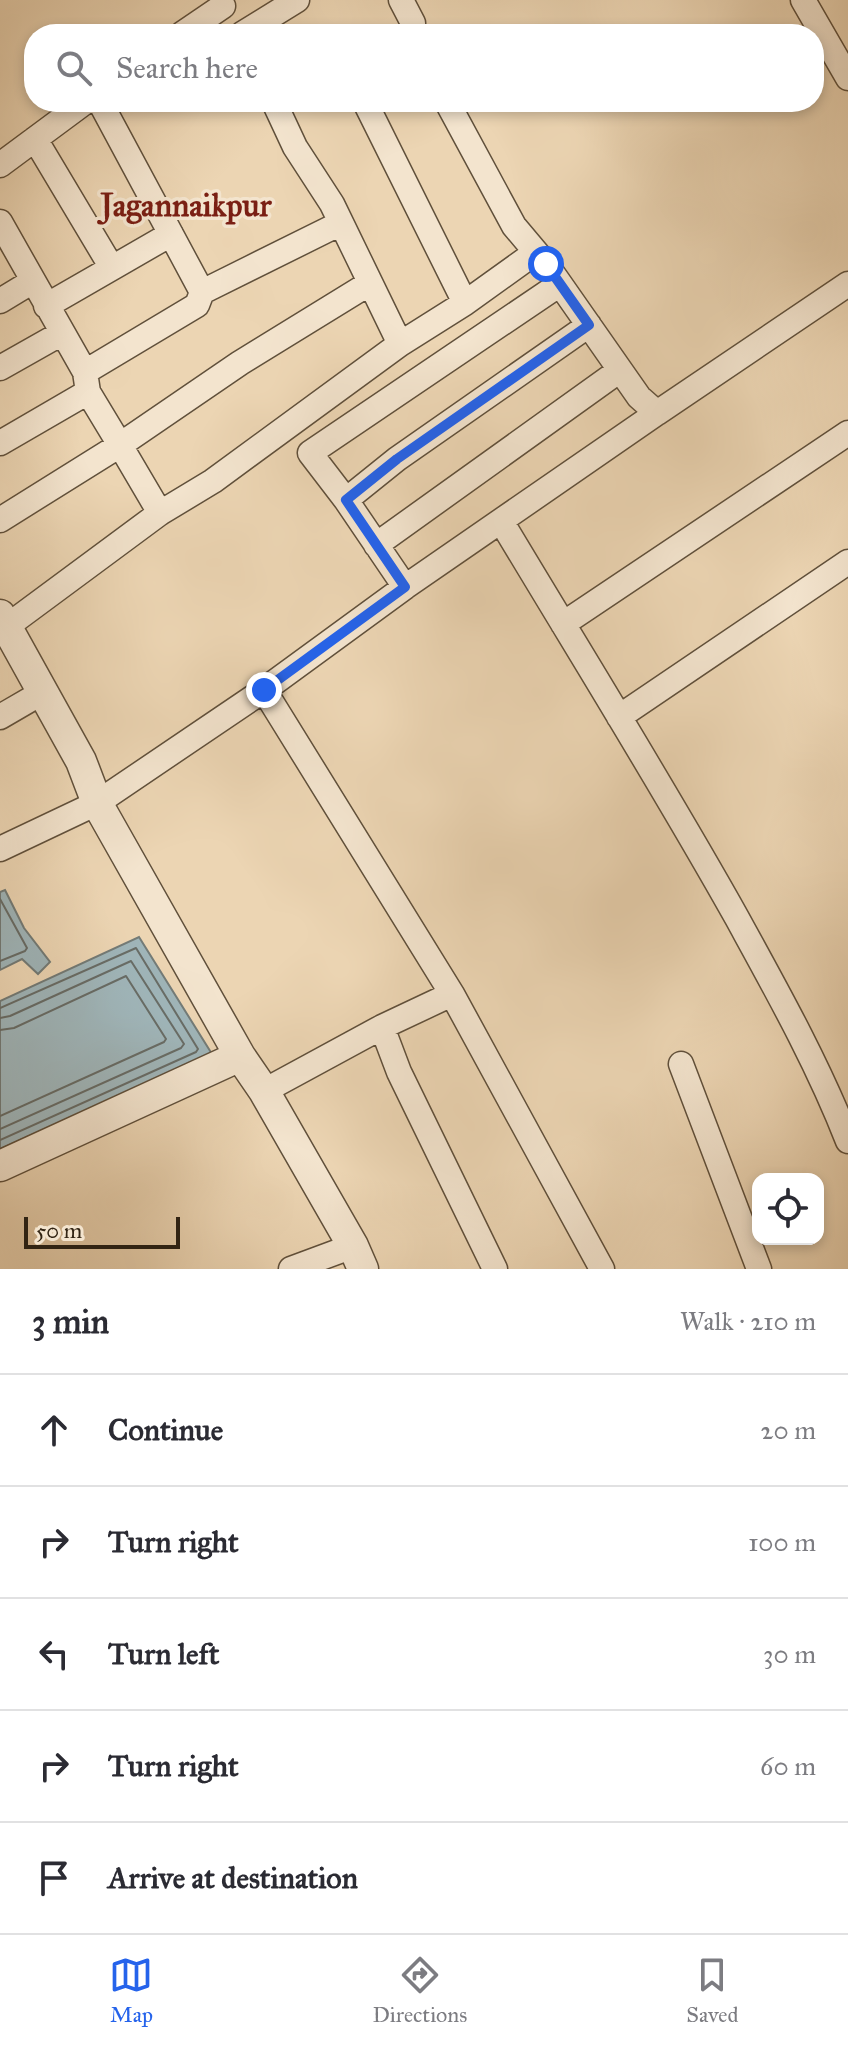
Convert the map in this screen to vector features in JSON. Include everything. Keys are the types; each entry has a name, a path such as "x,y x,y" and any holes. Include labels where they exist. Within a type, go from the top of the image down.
{"street":[{"path":"257,24 297,0"},
{"path":"401,0 405,24"},
{"path":"803,0 817,24"},
{"path":"195,24 221,3 234,24"},
{"path":"824,36 848,78"},
{"path":"0,165 71,112"},
{"path":"105,112 202,292"},
{"path":"279,112 295,147 341,223 400,344"},
{"path":"370,112 465,303"},
{"path":"452,112 514,226 560,284 639,397 657,413"},
{"path":"35,139 112,268"},
{"path":"0,222 160,513"},
{"path":"0,443 197,305 202,292 341,223"},
{"path":"46,306 171,234"},
{"path":"291,1269 358,1257 97,803 81,761 3,621 160,513 213,481 400,344 465,303 536,252"},
{"path":"0,301 33,281"},
{"path":"0,520 120,445 240,363 370,283"},
{"path":"405,587 310,453 560,284"},
{"path":"0,849 97,803 264,690 405,587 848,284"},
{"path":"346,500 397,459 589,325"},
{"path":"0,368 62,333"},
{"path":"376,545 620,370"},
{"path":"563,624 848,433"},
{"path":"501,521 696,844 767,973 848,1141"},
{"path":"619,717 848,562"},
{"path":"264,690 452,994 602,1269"},
{"path":"0,717 43,692"},
{"path":"264,1091 382,1027 452,994"},
{"path":"382,1027 399,1072 495,1269"},
{"path":"0,1166 240,1056"},
{"path":"681,1064 759,1269"}],"water":[{"path":"5,890 24,928 50,962 38,974 22,959 0,970 0,892"},
{"path":"139,937 212,1054 0,1149 0,1001"}],"district":[{"name":"Jagannaikpur","path":"186,205"}],"route":[{"path":"264,690 405,587 346,500 397,459 589,325 546,264"}]}
